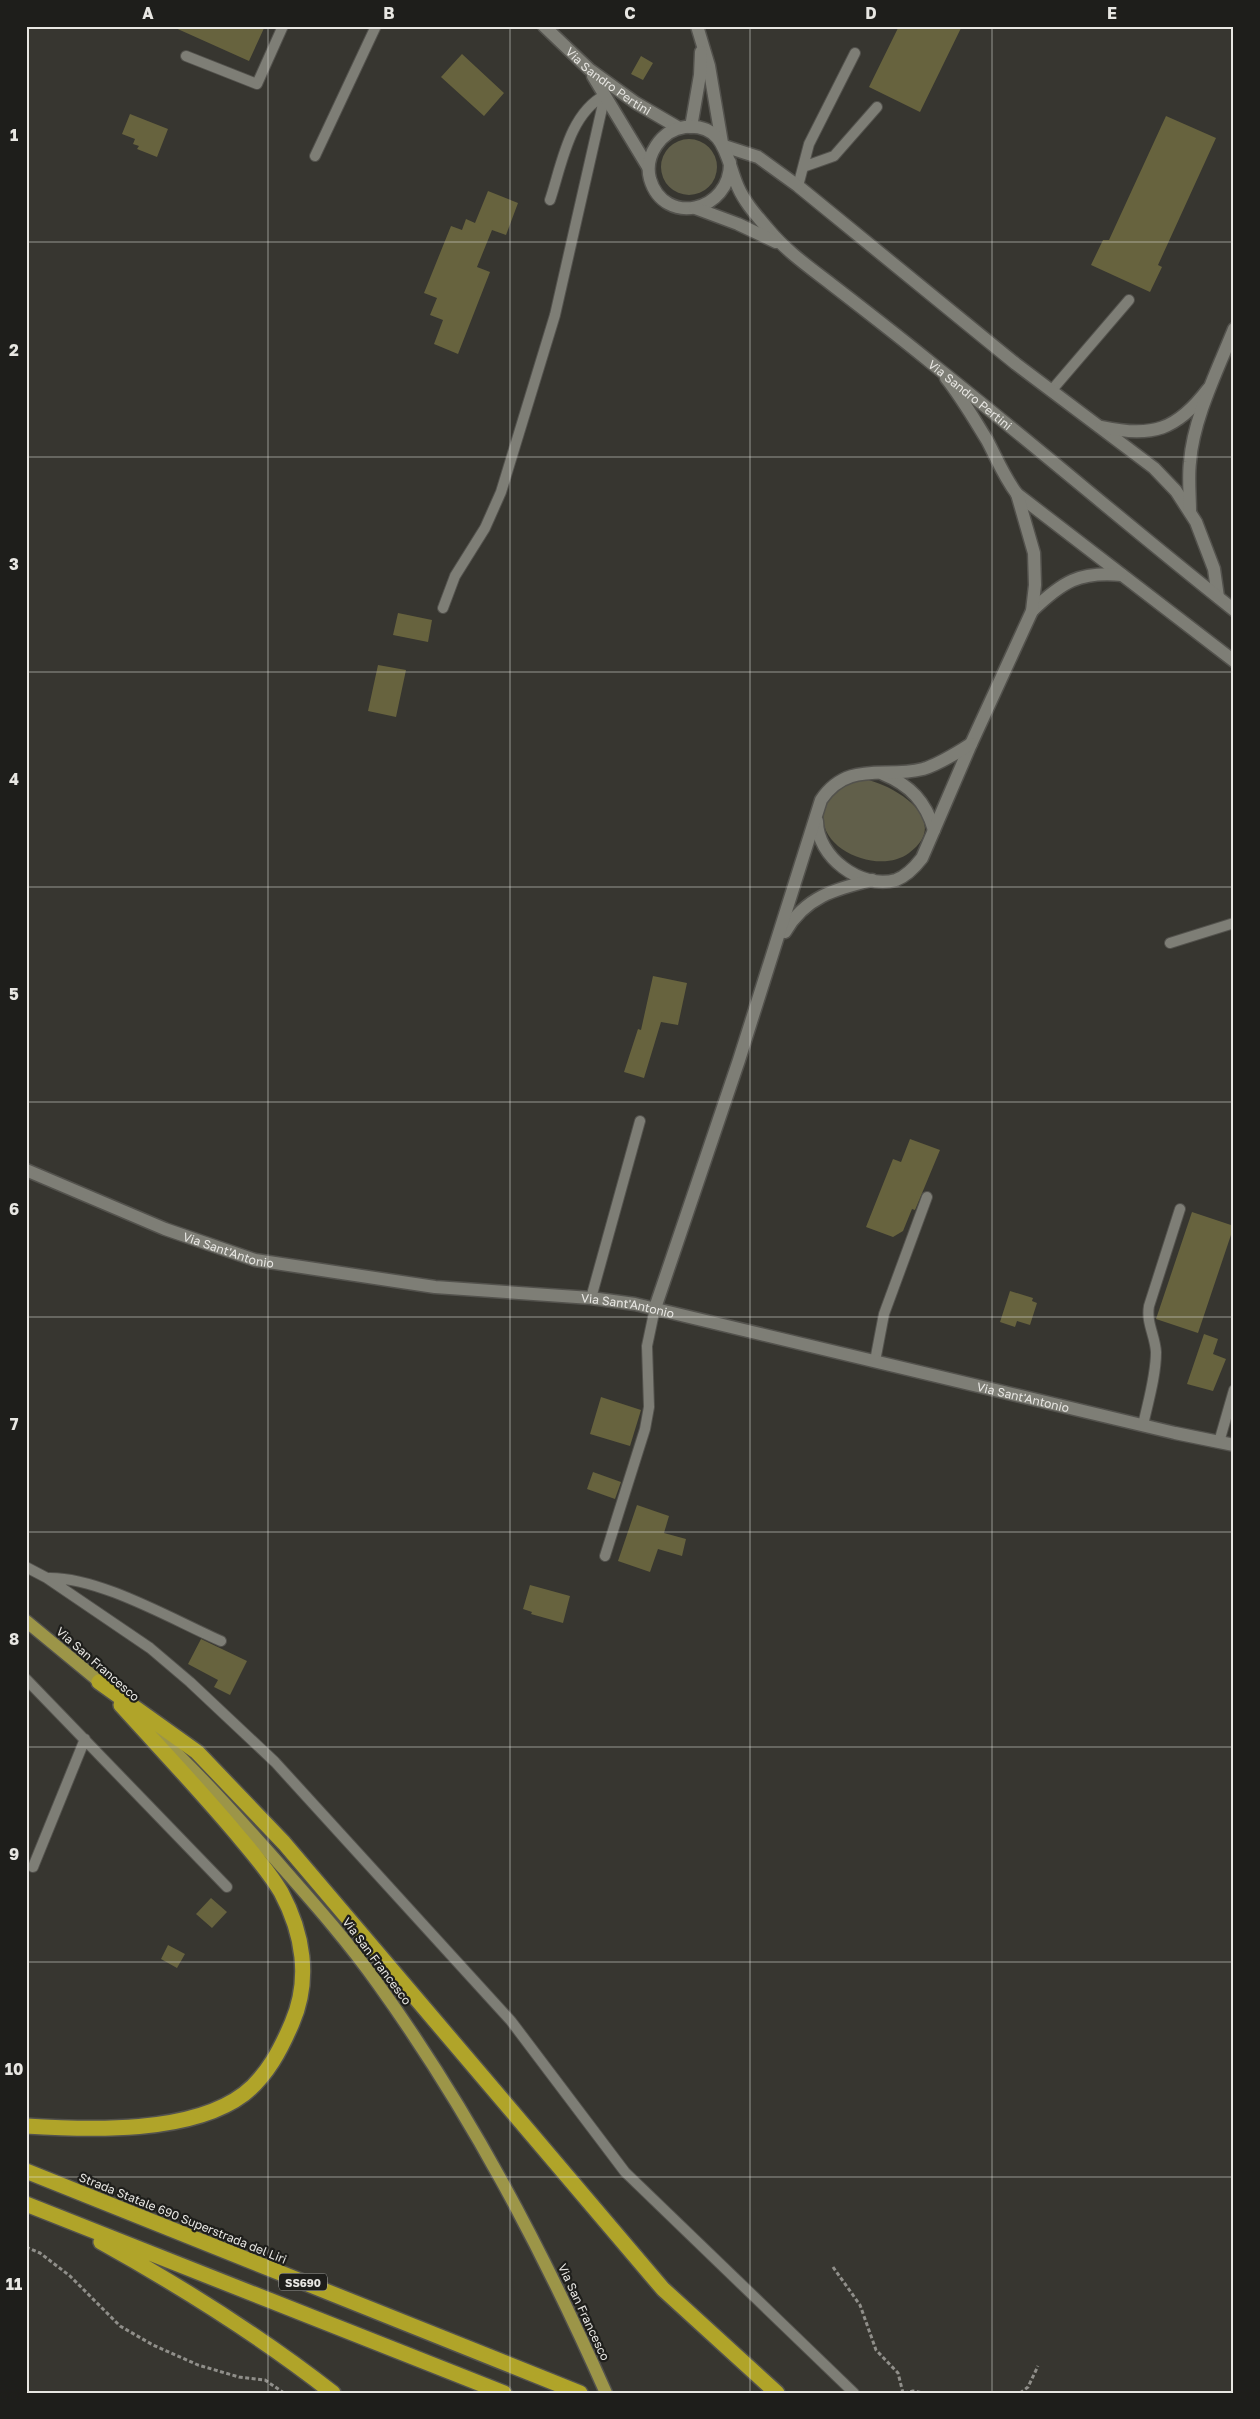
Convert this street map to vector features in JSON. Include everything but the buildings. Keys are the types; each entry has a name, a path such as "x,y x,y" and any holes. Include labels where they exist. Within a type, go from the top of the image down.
{"highway":[{"path":"26,2126 72,2129 150,2125 191,2117 227,2104 250,2088 272,2062 293,2020 302,1991 303,1968 300,1943 293,1919 276,1884 218,1813 99,1682"},
{"path":"99,1682 197,1752 284,1843 663,2289 777,2393"},
{"name":"Strada Statale 690 Superstrada del Liri","path":"26,2171 580,2393"},
{"name":"SS690","path":"26,2204 504,2393"},
{"path":"45,2211 198,2297 278,2351 333,2393"}],"main road":[{"name":"Via San Francesco","path":"26,1621 99,1682 178,1754 240,1819 326,1917 377,1982 425,2050 512,2197 575,2323 606,2393"}],"street":[{"name":"Via Sandro Pertini","path":"544,26 589,69 636,103 685,127 706,130 723,144 738,187 750,208 781,244 937,367 1234,610"},
{"path":"697,26 712,82 723,144 758,157 798,186 1051,391 1154,468 1176,491 1190,512 1214,569 1218,597"},
{"path":"648,167 651,154 658,142 667,133 685,127 700,75 702,39"},
{"path":"589,69 648,167 655,189 662,198 672,205 684,208 706,205 722,192 730,172 730,162"},
{"path":"695,208 738,224 781,244"},
{"path":"1190,512 1191,452 1202,415 1234,329"},
{"path":"937,367 959,394 987,442 1004,478 1017,494 1234,662"},
{"path":"1098,427 1142,432 1168,426 1190,410 1218,372"},
{"path":"774,952 792,920 816,898 835,890 872,880 896,880 913,869 922,858 971,744 1032,611 1035,563 1033,544 1017,494"},
{"path":"1032,611 1053,591 1080,576 1097,573 1122,574"},
{"path":"655,1308 774,952 818,808 827,792 840,781 857,774 922,769 946,759 971,744"},
{"path":"877,772 900,782 915,794 927,811 934,830"},
{"path":"818,808 817,828 824,849 846,869 872,880"},
{"name":"Via Sant'Antonio","path":"26,1170 166,1229 255,1260 436,1287 591,1298 655,1308 1234,1445"}],"lane":[{"path":"186,56 257,84 283,26"},
{"path":"315,156 376,26"},
{"path":"798,186 809,144 855,53"},
{"path":"550,200 575,126 586,108 605,95"},
{"path":"443,608 455,576 485,528 501,492 555,314 605,95"},
{"path":"803,167 834,156 877,107"},
{"path":"1051,391 1129,300"},
{"path":"1170,944 1234,923"},
{"path":"591,1298 640,1121"},
{"path":"875,1361 884,1314 927,1197"},
{"path":"1143,1425 1156,1355 1154,1339 1148,1320 1149,1306 1180,1209"},
{"path":"605,1556 646,1424 649,1407 647,1346 655,1308"},
{"path":"1220,1442 1234,1390"},
{"path":"26,1567 47,1578 124,1629 164,1659 275,1762 511,2021 625,2172 854,2393"},
{"path":"47,1578 63,1577 91,1584 221,1641"},
{"path":"26,1679 227,1887"},
{"path":"33,1867 85,1739"}],"path":[{"path":"26,2247 40,2253 70,2276 120,2326 153,2345 198,2365 239,2377 265,2380 284,2393"},
{"path":"833,2267 860,2305 876,2350 898,2373 904,2393 913,2391 924,2393"},
{"path":"1020,2393 1028,2387 1038,2366"}],"shaded area":[{"path":"683,139 695,139 709,147 717,161 715,178 709,187 695,195 683,195 673,190 666,183 661,173 661,161 666,151 673,144"},
{"path":"864,779 890,789 903,797 915,806 922,817 925,829 921,841 909,853 896,859 881,861 866,859 850,854 828,834 823,821 825,806 829,798 839,788"}]}
